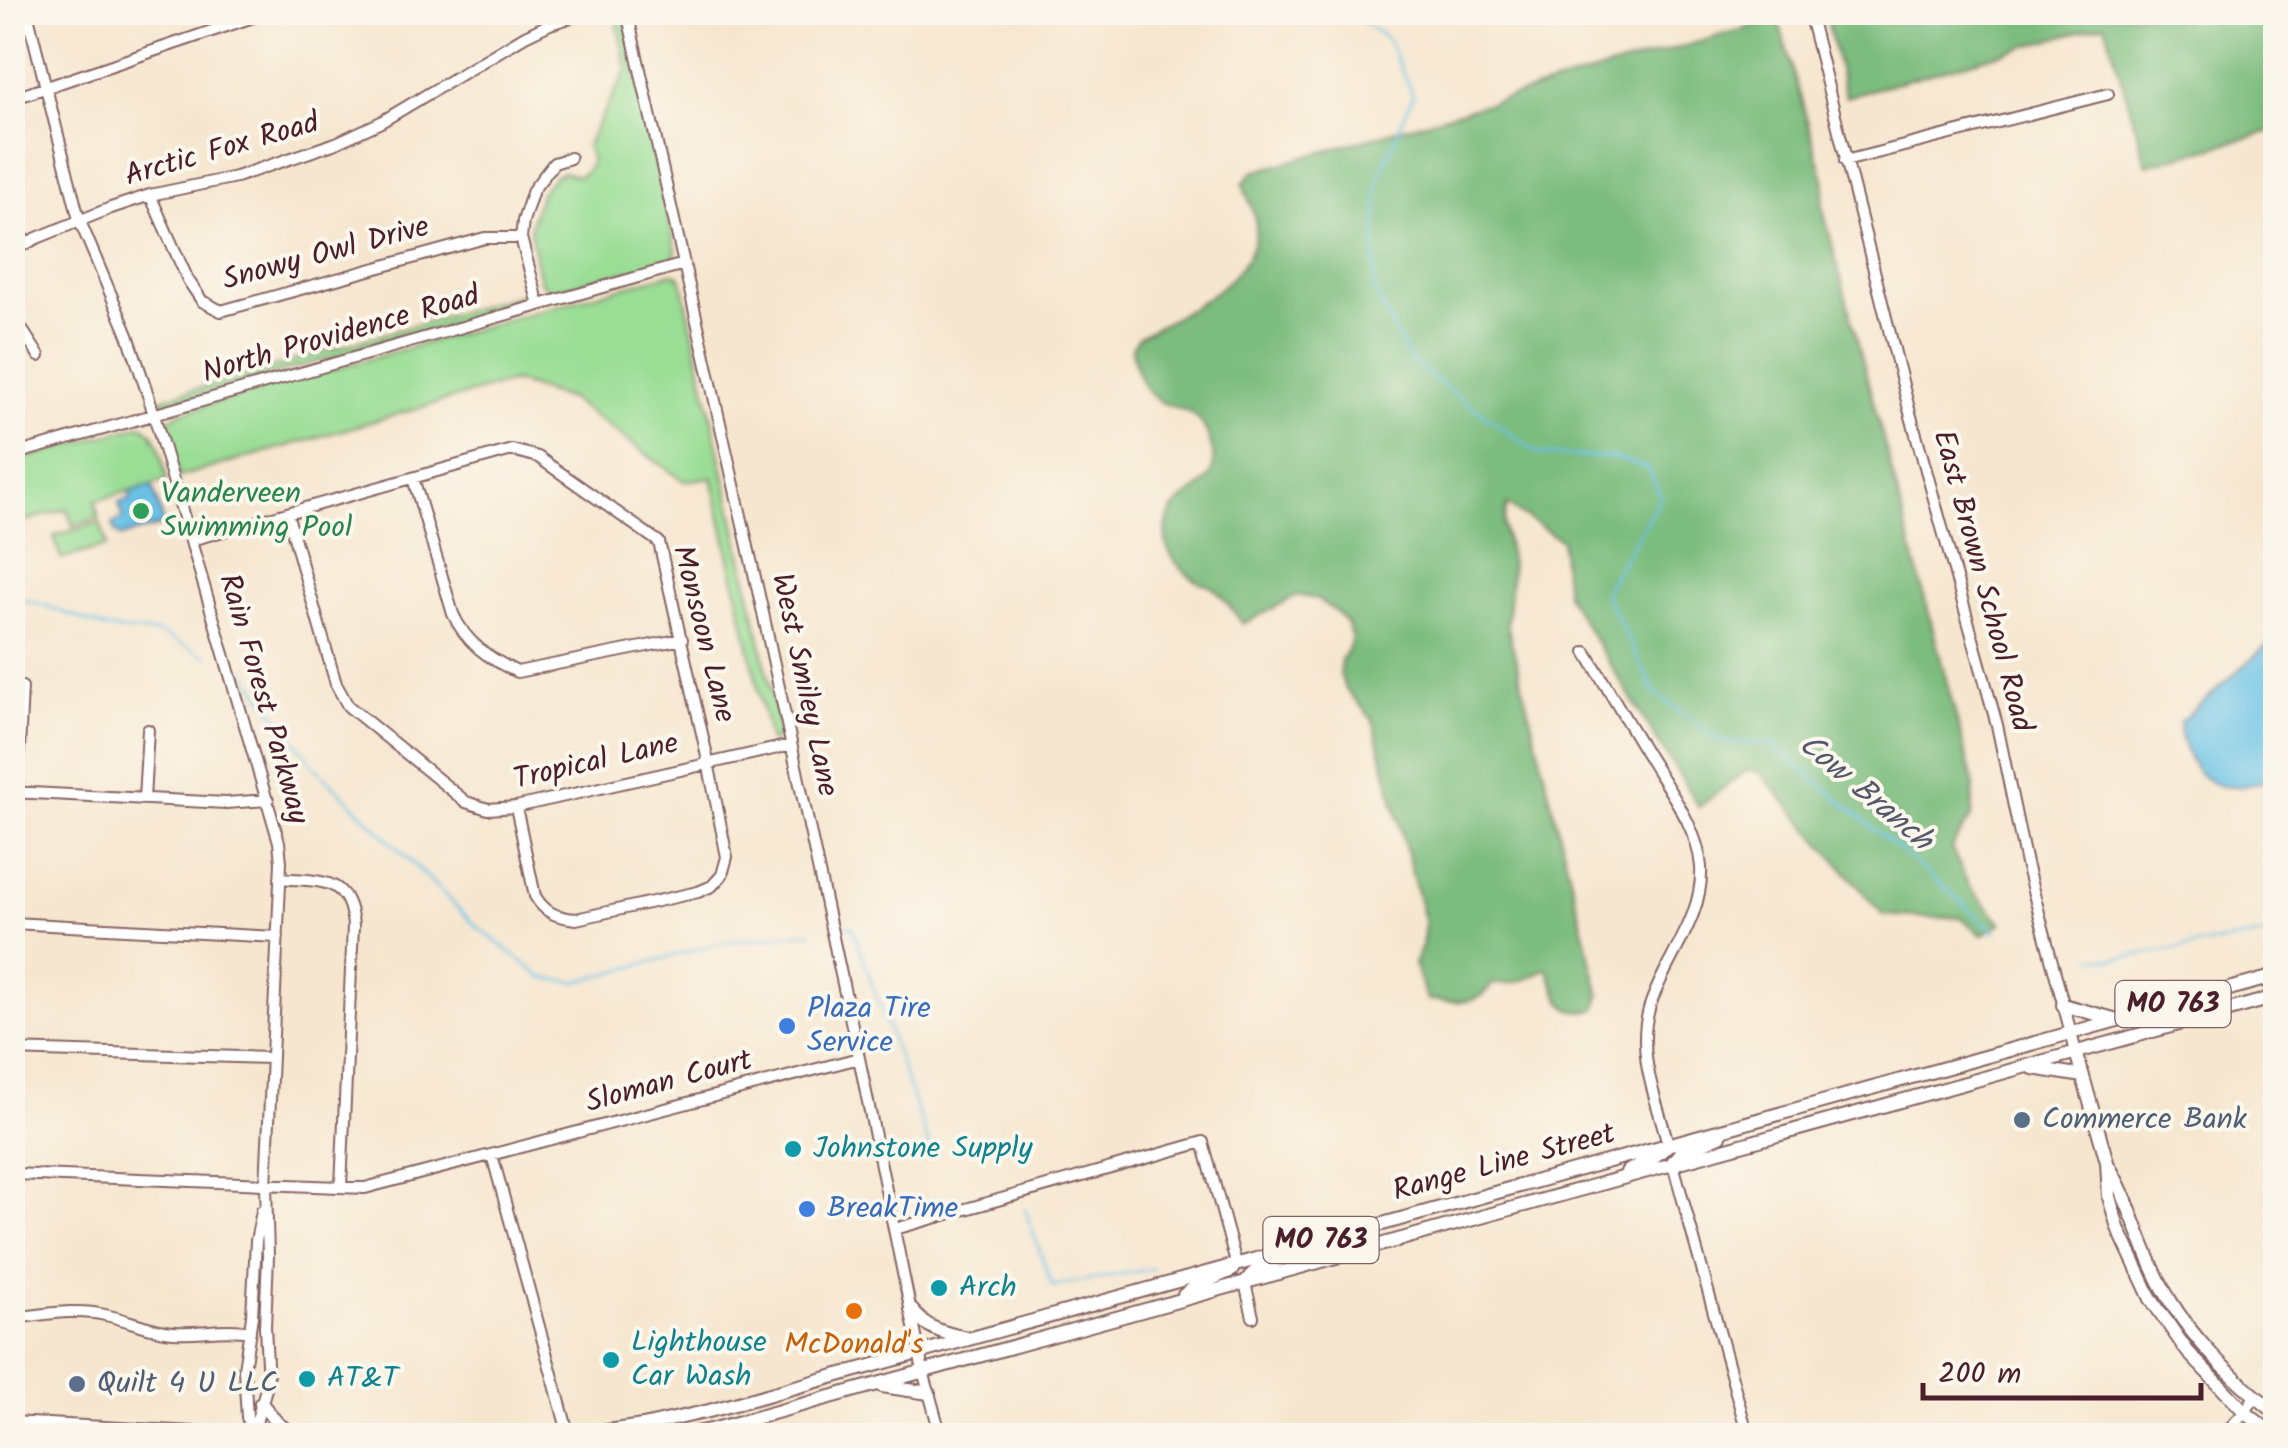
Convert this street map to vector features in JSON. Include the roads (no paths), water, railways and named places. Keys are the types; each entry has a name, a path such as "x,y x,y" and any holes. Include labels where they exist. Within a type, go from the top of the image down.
{"main road":[{"name":"Range Line Street","path":"569,1436 726,1406 2276,976"},
{"name":"Range Line Street","path":"682,1436 2276,997"},
{"path":"2063,1005 2116,1020"},
{"name":"East Brown School Road","path":"2076,1052 2107,1162 2123,1190 2170,1302 2212,1355 2276,1413"},
{"path":"2026,1066 2082,1076"},
{"path":"1672,1164 1680,1154 1754,1120"},
{"path":"1612,1181 1656,1156 1668,1144"},
{"name":"East Brown School Road","path":"2107,1162 2108,1196 2118,1228 2151,1299 2187,1351 2244,1412 2275,1436"},
{"path":"1245,1282 1256,1269 1284,1260 1317,1241"},
{"path":"1174,1302 1200,1284 1229,1272 1236,1263"},
{"path":"911,1309 928,1327 969,1338"},
{"path":"875,1384 929,1394"},
{"path":"262,1403 277,1423 295,1436"},
{"path":"635,1436 668,1420"},
{"path":"12,1424 249,1436"}],"street":[{"name":"Rain Forest Parkway","path":"27,12 80,219 128,335 154,414 279,842 266,1186 268,1382 252,1436 244,1368 256,1241 266,1186"},
{"path":"12,99 268,12"},
{"name":"Arctic Fox Road","path":"12,251 80,219 150,196 236,177 336,144 382,122 525,36 588,12"},
{"name":"West Smiley Lane","path":"627,12 792,744 923,1371 940,1436"},
{"name":"East Brown School Road","path":"1808,12 1909,410 1997,725 2026,864 2076,1052"},
{"path":"1845,162 2108,94"},
{"path":"539,305 521,238 523,221 533,190 554,163 570,158"},
{"name":"Snowy Owl Drive","path":"150,196 188,280 202,301 222,312 485,238 521,238"},
{"name":"North Providence Road","path":"12,454 684,264"},
{"path":"12,314 39,356"},
{"name":"Monsoon Lane","path":"191,540 512,450 538,457 659,542 726,857 722,875 712,886 698,892 576,918 558,917 540,906 535,896 516,808"},
{"path":"413,478 452,614 462,634 498,663 517,672 682,639"},
{"name":"Tropical Lane","path":"287,512 336,684 348,706 466,802 488,809 516,808 792,744"},
{"path":"1586,652 1678,805 1696,842 1701,865 1696,904 1648,1010 1644,1044 1668,1144"},
{"path":"22,687 15,792 226,803 268,800"},
{"path":"144,799 148,730"},
{"path":"280,878 334,886 344,892 352,912 341,1186"},
{"path":"12,923 278,936"},
{"path":"12,1050 271,1058"},
{"name":"Sloman Court","path":"12,1174 365,1188 859,1058"},
{"path":"895,1229 1203,1142 1236,1263"},
{"path":"492,1155 569,1436"},
{"path":"1672,1164 1748,1436"},
{"path":"1245,1282 1254,1316"},
{"path":"12,1318 80,1311 106,1314 166,1332 230,1328 250,1332"},
{"path":"2222,1436 2255,1396"}],"water":[{"name":"Vanderveen Swimming Pool","path":"152,485 164,525 120,537 113,524 123,518 119,503 131,499 129,492"},
{"path":"2271,642 2276,646 2275,778 2251,785 2217,785 2198,772 2190,760 2180,722"}],"waterway":[{"name":"Cow Branch","path":"1350,12 1388,40 1413,95 1378,180 1374,290 1410,361 1538,454 1613,458 1648,468 1661,497 1604,592 1655,693 1722,742 1772,744 1996,933"},
{"path":"12,598 38,603 108,629 159,633 208,657"},
{"path":"243,670 313,765 475,925 543,978 576,982 725,942 812,932"},
{"path":"846,926 852,926 930,1148"},
{"name":"Cow Branch","path":"2093,957 2112,959 2276,933"},
{"path":"1025,1209 1052,1286 1152,1269"}],"place":[{"name":"Vanderveen Swimming Pool","path":"141,511"},
{"name":"Plaza Tire Service","path":"787,1026"},
{"name":"Commerce Bank","path":"2022,1120"},
{"name":"Johnstone Supply","path":"793,1149"},
{"name":"BreakTime","path":"807,1209"},
{"name":"Arch","path":"939,1288"},
{"name":"McDonald's","path":"854,1311"},
{"name":"Lighthouse Car Wash","path":"611,1360"},
{"name":"AT&T","path":"307,1379"},
{"name":"Quilt 4 U LLC","path":"77,1384"}]}
